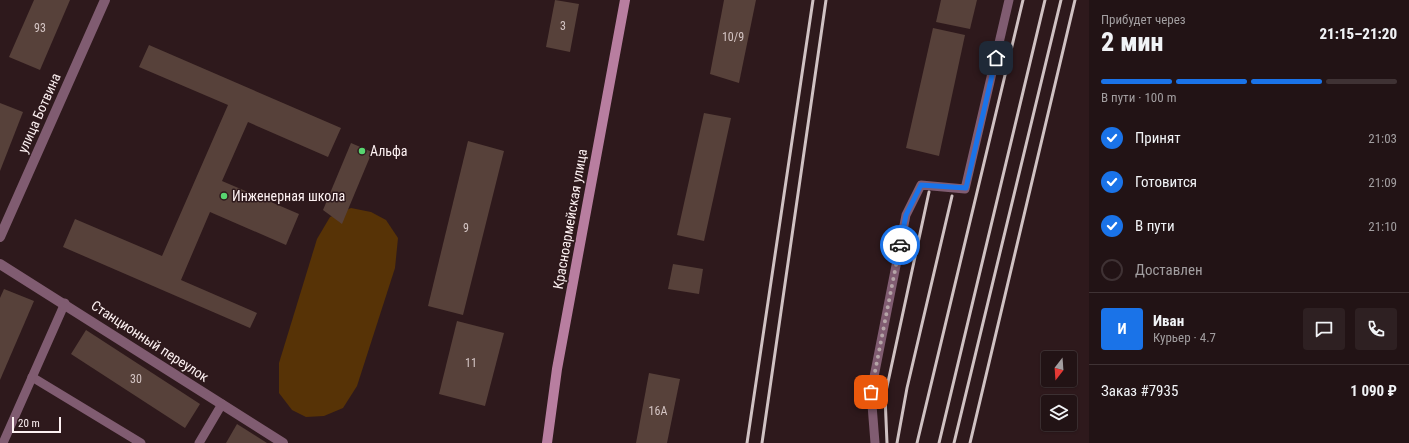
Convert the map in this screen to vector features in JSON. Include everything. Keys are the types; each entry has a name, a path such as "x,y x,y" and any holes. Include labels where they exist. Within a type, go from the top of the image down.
{"street":[{"name":"улица Ботвина","path":"0,237 104,0"},
{"name":"Красноармейская улица","path":"547,443 557,369 625,0"},
{"name":"Станционный переулок","path":"0,264 65,303 284,443"}],"lane":[{"path":"875,443 871,392 906,215 921,185 966,188 1009,0"},
{"path":"3,443 65,303"},
{"path":"32,377 141,443"},
{"path":"198,443 222,404"}],"shaded area":[{"path":"351,208 371,212 386,220 398,238 395,268 357,386 343,408 324,416 306,417 292,410 279,393 279,363 317,239 330,217"}],"building":[{"path":"34,0 70,0 40,70 9,57"},
{"path":"555,0 579,4 570,52 546,47"},
{"path":"724,0 756,0 739,83 710,74"},
{"path":"941,0 977,0 970,29 936,22"},
{"path":"933,28 965,35 939,156 906,148"},
{"name":"Инженерная школа","path":"149,45 341,128 328,157 248,122 222,181 299,214 286,245 210,212 181,280 257,313 250,328 63,247 75,219 162,256 228,105 139,67"},
{"path":"0,103 23,112 0,171"},
{"path":"704,113 731,118 704,241 677,235"},
{"path":"468,141 504,151 463,315 428,306"},
{"path":"351,143 372,152 342,224 323,210"},
{"path":"673,264 703,269 699,294 668,289"},
{"path":"4,289 34,301 0,380 0,298"},
{"path":"457,321 504,333 485,406 439,394"},
{"path":"86,330 200,404 185,428 71,354"},
{"path":"649,373 680,379 667,443 636,443"},
{"path":"237,424 267,443 226,443"}],"railway":[{"path":"747,443 813,0"},
{"path":"762,443 826,0"},
{"path":"917,443 1023,0"},
{"path":"939,443 1045,0"},
{"path":"954,443 1061,0"},
{"path":"970,443 1075,0"},
{"path":"887,443 885,396 929,192"},
{"path":"897,443 907,388 952,196"}],"way so far":[{"path":"871,392 900,245"}],"place":[{"name":"Альфа","path":"362,151"},
{"name":"Инженерная школа","path":"224,196"}],"route":[{"path":"900,245 906,215 921,185 966,188 996,58"}]}
